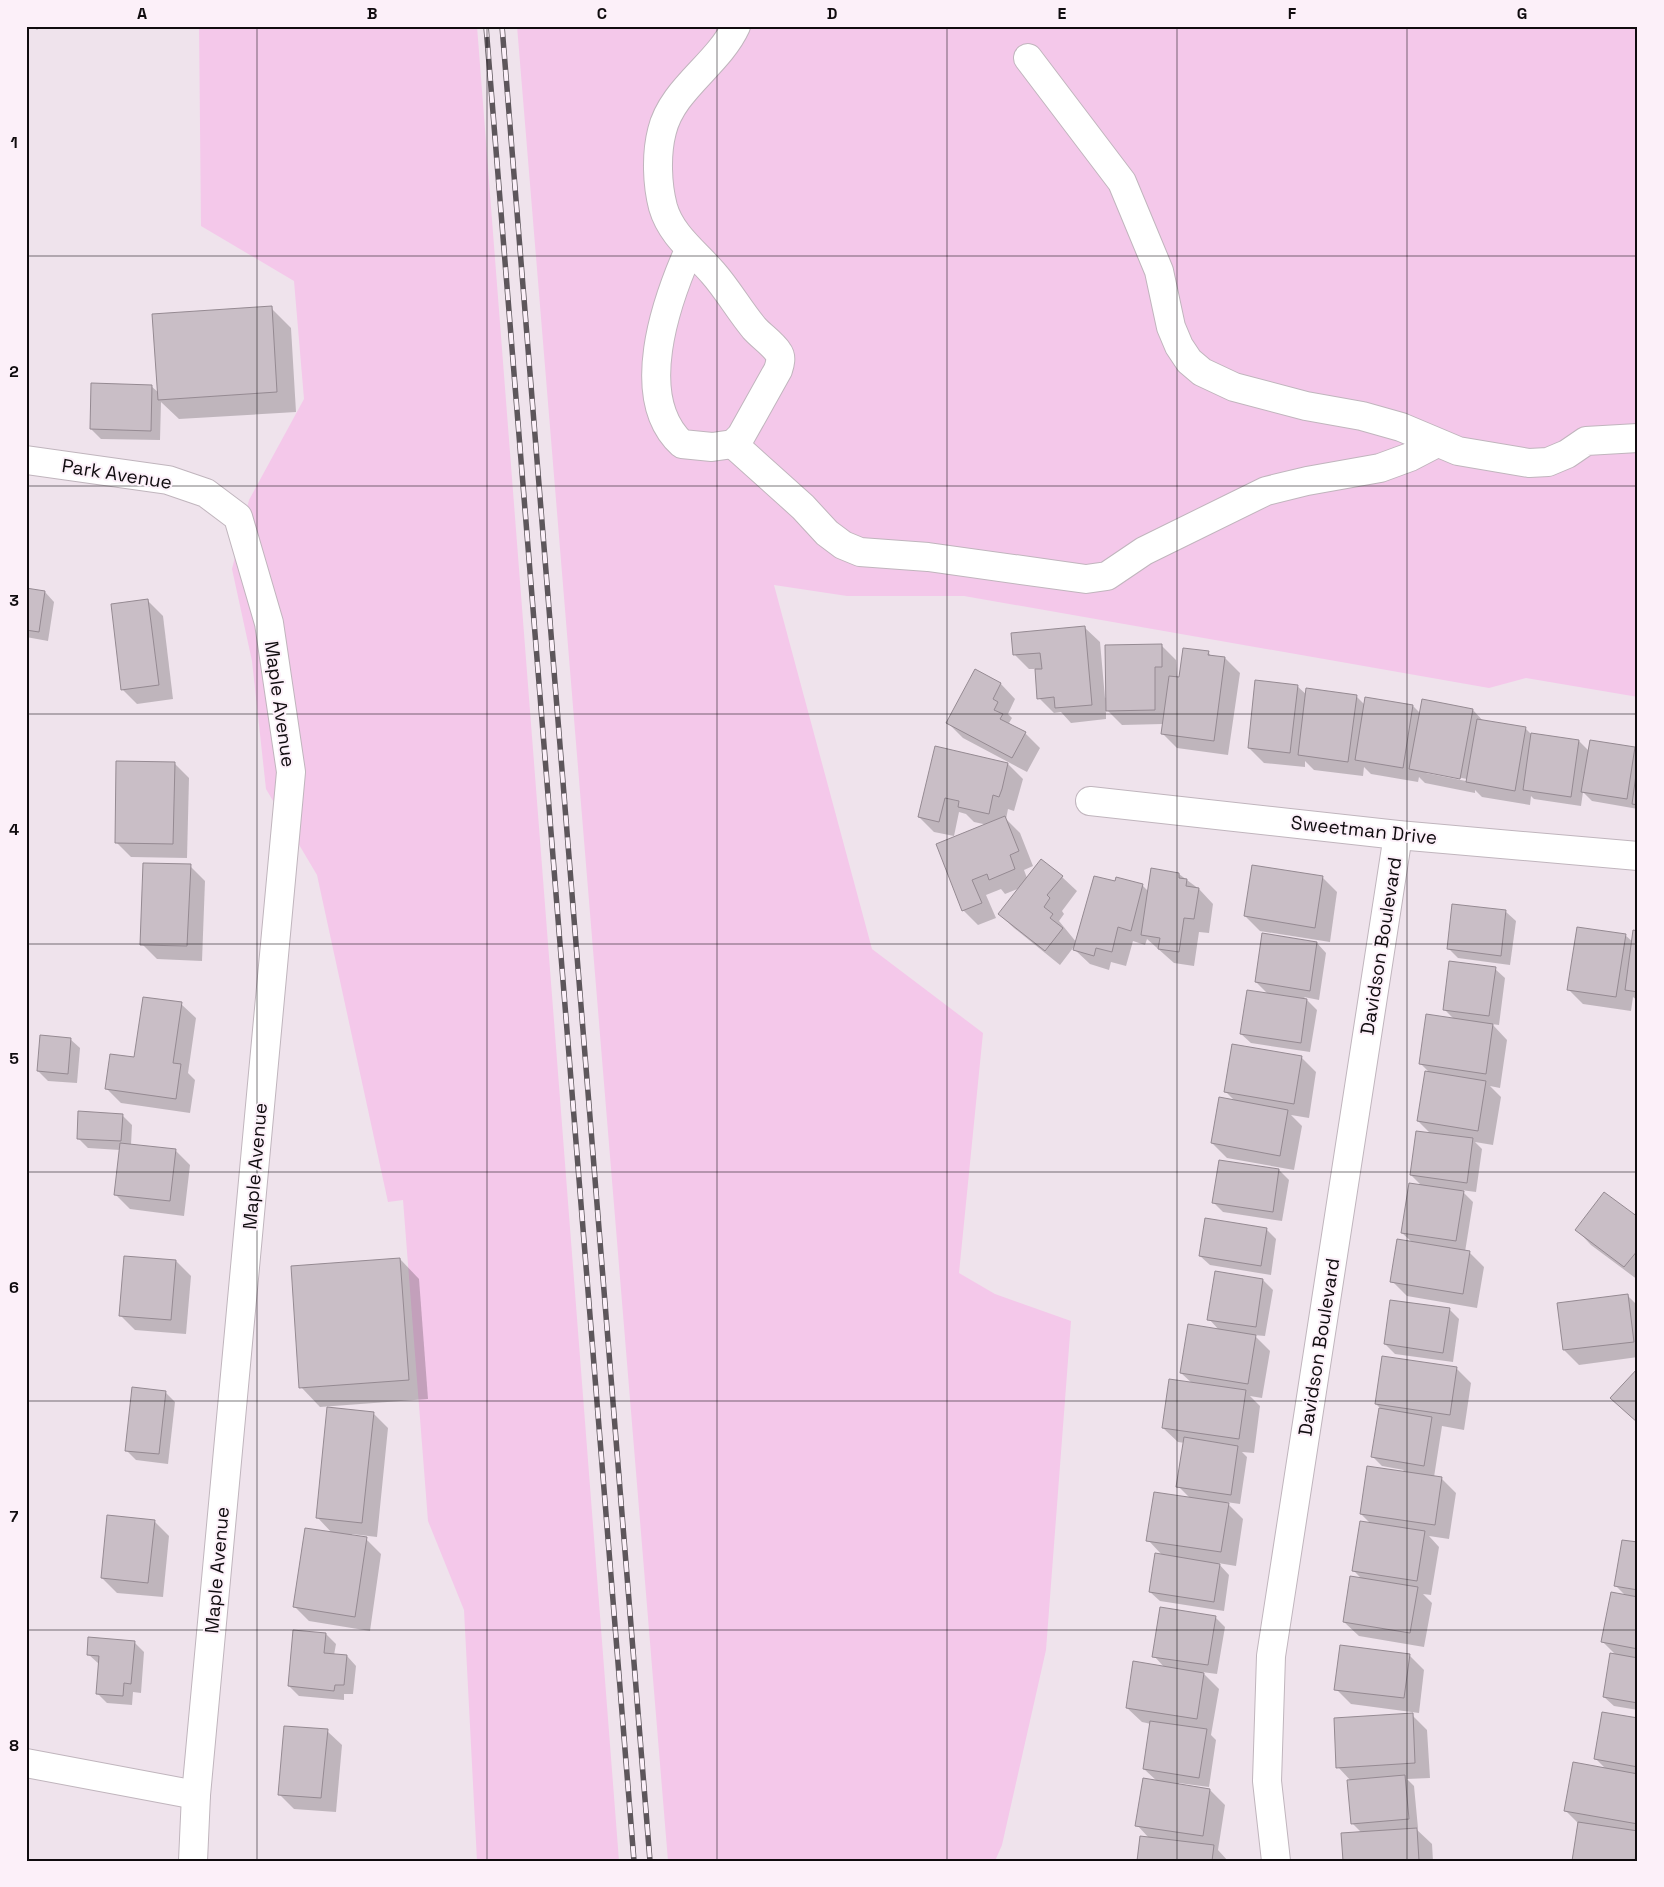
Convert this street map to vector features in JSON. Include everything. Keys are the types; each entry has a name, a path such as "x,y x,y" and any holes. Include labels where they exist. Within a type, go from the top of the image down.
{"street":[{"path":"689,250 672,293 657,354 657,388 664,421 682,444 712,447 733,444 746,428 778,370 781,360 778,352 754,328 714,274 689,250 672,226 664,207 659,178 662,130 673,107 714,59 736,26"},
{"path":"1028,58 1122,182 1159,271 1175,338 1184,354 1195,367 1212,378 1234,387 1306,406 1362,416 1401,426 1436,443 1458,451 1529,463 1548,462 1567,454 1586,441 1638,438"},
{"path":"733,444 803,507 827,533 843,545 860,552 928,557 1086,579 1107,576 1144,551 1266,492 1316,479 1380,468 1410,457 1436,443"},
{"name":"Park Avenue","path":"26,460 168,480 206,493"},
{"name":"Maple Avenue","path":"193,1861 196,1796 291,772 269,623 238,517 206,493"},
{"name":"Sweetman Drive","path":"1090,801 1398,834 1638,856"},
{"name":"Davidson Boulevard","path":"1276,1861 1267,1781 1271,1656 1398,834"},
{"path":"26,1763 196,1796"}],"shaded area":[{"path":"199,26 477,26 619,1861 477,1861 464,1610 428,1521 403,1200 388,1202 317,875 266,789 252,661 232,569 249,500 304,399 294,281 201,226"},
{"path":"517,26 1638,26 1638,697 1526,678 1489,688 964,596 847,596 774,585 872,949 983,1033 959,1273 995,1294 1071,1321 1046,1650 1002,1845 995,1861 668,1861"}],"building":[{"path":"272,306 277,392 158,400 152,314"},
{"path":"91,383 152,385 151,431 90,429"},
{"path":"26,588 45,591 39,632 26,630"},
{"path":"148,599 159,685 121,690 111,604"},
{"path":"1085,626 1092,705 1055,708 1054,697 1037,699 1035,669 1042,669 1040,653 1013,655 1011,633"},
{"path":"1162,644 1162,667 1155,667 1155,710 1106,711 1105,645"},
{"path":"1183,648 1209,651 1208,655 1225,657 1214,741 1161,734 1169,676 1179,677"},
{"path":"975,669 1001,683 993,699 998,702 994,710 1003,714 1000,719 1026,732 1012,758 946,723"},
{"path":"1255,680 1298,685 1290,753 1248,748"},
{"path":"1306,688 1357,695 1348,762 1298,755"},
{"path":"1365,697 1413,705 1403,768 1355,760"},
{"path":"1422,699 1473,709 1460,779 1409,769"},
{"path":"1477,719 1526,727 1515,791 1466,782"},
{"path":"1531,733 1579,740 1571,797 1523,790"},
{"path":"1590,740 1635,747 1627,799 1581,792"},
{"path":"935,746 1008,763 1002,789 999,797 993,795 989,814 958,807 959,801 945,798 939,822 918,817"},
{"path":"1638,760 1638,805 1632,804"},
{"path":"116,761 175,762 173,844 115,843"},
{"path":"1005,816 1019,851 1010,855 1015,869 989,880 987,874 972,880 982,903 962,911 936,844"},
{"path":"1041,859 1063,876 1047,895 1050,898 1044,907 1053,914 1050,918 1063,928 1045,951 998,914"},
{"path":"143,863 191,864 187,946 140,945"},
{"path":"1252,865 1323,876 1315,928 1244,916"},
{"path":"1151,868 1179,873 1179,878 1187,879 1186,886 1199,888 1194,919 1184,918 1179,952 1158,949 1160,938 1141,935"},
{"path":"1094,876 1115,881 1116,877 1143,884 1131,931 1118,927 1112,952 1096,948 1094,956 1073,950"},
{"path":"1452,904 1506,910 1501,956 1447,949"},
{"path":"1577,927 1626,934 1616,997 1567,990"},
{"path":"1633,930 1638,931 1638,992 1625,990"},
{"path":"1262,933 1317,942 1310,991 1255,982"},
{"path":"1449,961 1496,967 1489,1016 1443,1010"},
{"path":"1247,990 1307,999 1301,1043 1240,1034"},
{"path":"143,997 182,1002 173,1063 181,1064 176,1099 105,1089 110,1054 134,1057"},
{"path":"1426,1014 1493,1024 1486,1074 1419,1064"},
{"path":"40,1035 71,1038 68,1074 37,1071"},
{"path":"1232,1044 1302,1056 1294,1104 1224,1092"},
{"path":"1425,1071 1486,1081 1478,1131 1417,1121"},
{"path":"1219,1097 1288,1110 1280,1156 1211,1143"},
{"path":"78,1111 123,1114 121,1141 77,1139"},
{"path":"1416,1131 1473,1138 1467,1183 1410,1175"},
{"path":"120,1143 176,1149 170,1201 114,1195"},
{"path":"1219,1160 1279,1169 1273,1212 1212,1203"},
{"path":"1409,1183 1464,1191 1456,1241 1401,1233"},
{"path":"1604,1192 1638,1217 1638,1250 1624,1267 1575,1230"},
{"path":"1205,1218 1267,1228 1261,1266 1199,1256"},
{"path":"1397,1239 1470,1251 1463,1294 1390,1282"},
{"path":"124,1256 176,1260 171,1320 119,1316"},
{"path":"400,1258 409,1380 299,1388 291,1266"},
{"path":"1215,1271 1263,1279 1256,1327 1207,1320"},
{"path":"1628,1294 1634,1342 1563,1350 1557,1303"},
{"path":"1390,1300 1450,1308 1443,1353 1384,1344"},
{"path":"1188,1324 1256,1335 1248,1384 1180,1373"},
{"path":"1382,1356 1457,1367 1450,1415 1375,1404"},
{"path":"1638,1368 1638,1423 1610,1398"},
{"path":"1169,1379 1246,1390 1239,1439 1162,1428"},
{"path":"132,1387 166,1391 159,1454 125,1451"},
{"path":"327,1407 374,1412 362,1523 316,1518"},
{"path":"1379,1408 1432,1417 1424,1466 1371,1457"},
{"path":"1184,1437 1238,1446 1231,1495 1176,1487"},
{"path":"1367,1466 1442,1477 1435,1525 1360,1514"},
{"path":"1154,1492 1229,1503 1221,1552 1146,1541"},
{"path":"107,1515 155,1520 148,1583 101,1578"},
{"path":"1360,1521 1425,1531 1417,1581 1352,1571"},
{"path":"305,1528 367,1537 355,1617 293,1607"},
{"path":"1622,1540 1638,1542 1638,1590 1614,1586"},
{"path":"1155,1553 1220,1564 1214,1602 1149,1592"},
{"path":"1350,1576 1418,1587 1410,1633 1343,1622"},
{"path":"1611,1592 1638,1597 1638,1649 1601,1642"},
{"path":"1160,1607 1216,1616 1208,1665 1152,1657"},
{"path":"293,1630 326,1633 324,1653 347,1655 344,1685 335,1685 334,1691 288,1686"},
{"path":"88,1637 135,1641 131,1684 124,1683 123,1696 96,1694 99,1656 87,1655"},
{"path":"1340,1645 1410,1654 1404,1698 1334,1690"},
{"path":"1610,1653 1638,1658 1638,1703 1603,1697"},
{"path":"1133,1661 1204,1673 1197,1719 1126,1708"},
{"path":"1602,1712 1638,1718 1638,1767 1594,1759"},
{"path":"1413,1713 1415,1763 1336,1768 1334,1718"},
{"path":"1150,1721 1207,1729 1199,1778 1143,1769"},
{"path":"284,1726 328,1729 321,1798 278,1795"},
{"path":"1573,1762 1638,1774 1638,1824 1564,1811"},
{"path":"1405,1775 1409,1819 1351,1824 1347,1780"},
{"path":"1143,1778 1210,1789 1203,1836 1135,1826"},
{"path":"1578,1822 1638,1831 1635,1861 1572,1861"},
{"path":"1417,1828 1419,1861 1343,1861 1341,1833"},
{"path":"1140,1836 1214,1845 1212,1861 1137,1861"}],"railway":[{"path":"486,26 634,1861"},
{"path":"502,26 650,1861"}]}
